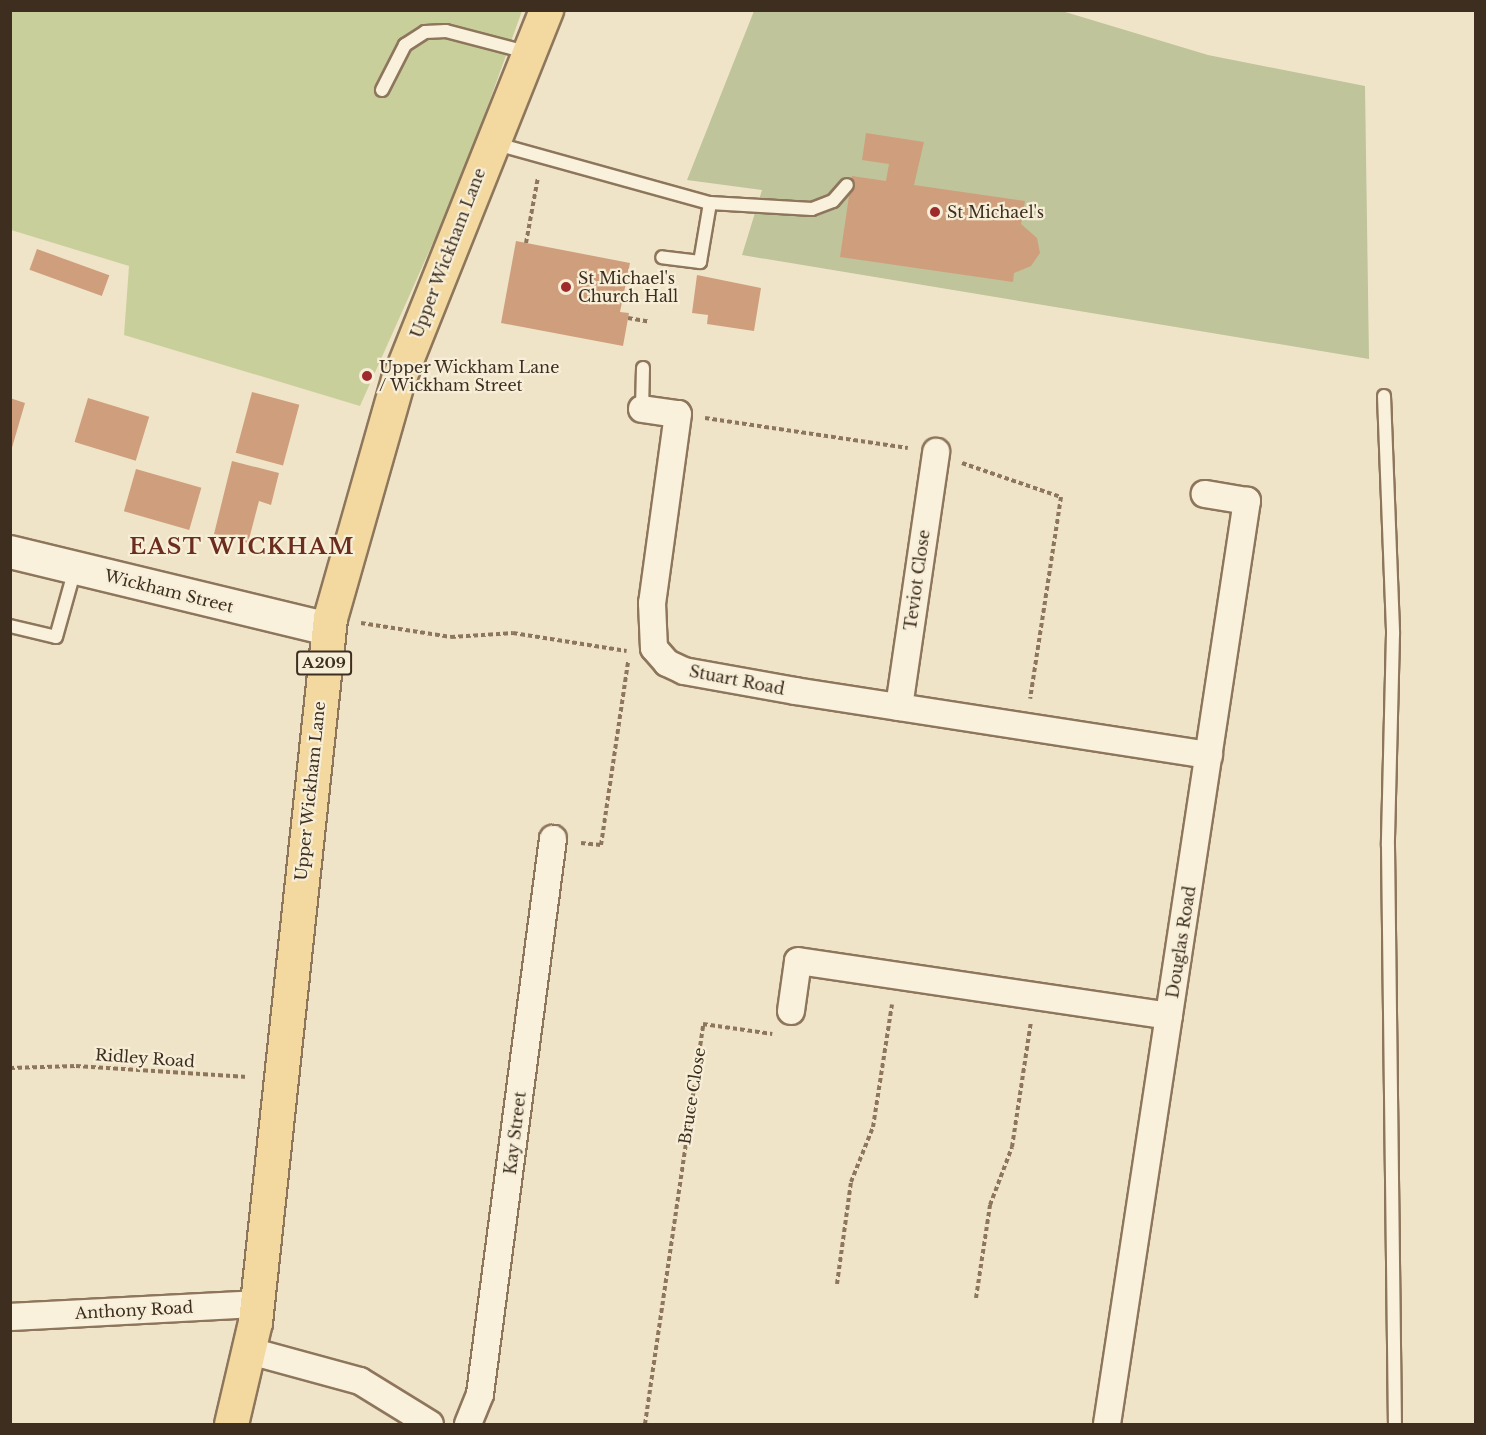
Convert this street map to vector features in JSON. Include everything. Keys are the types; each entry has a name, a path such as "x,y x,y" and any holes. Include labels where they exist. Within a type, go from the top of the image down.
{"main road":[{"name":"Upper Wickham Lane","path":"231,1425 250,1351 257,1304 329,623 398,380 546,10"}],"street":[{"path":"642,409 678,414 652,603 642,649"},
{"name":"Teviot Close","path":"899,707 936,452"},
{"name":"Douglas Road","path":"1107,1425 1246,501 1205,494"},
{"name":"Wickham Street","path":"10,552 329,623"},
{"name":"Stuart Road","path":"642,649 684,671 1209,756"},
{"name":"Kay Street","path":"468,1425 480,1394 553,839"},
{"path":"791,1011 798,961 1169,1016"},
{"name":"Anthony Road","path":"10,1317 257,1304"},
{"path":"250,1351 360,1381 430,1425"}],"lane":[{"path":"382,90 405,45 425,32 446,31 528,53"},
{"path":"492,143 710,203 812,209 833,201 847,185"},
{"path":"662,257 700,262 710,203"},
{"path":"642,368 642,409"},
{"path":"1383,396 1393,634 1388,846 1395,1425"},
{"path":"10,626 56,637 75,568"}],"path":[{"path":"526,243 541,156"},
{"path":"628,318 650,322"},
{"path":"678,414 936,452 1041,494 1061,497 1026,727"},
{"path":"329,623 451,637 513,633 642,649 601,845 553,839"},
{"path":"837,1284 851,1182 873,1127 896,976"},
{"path":"976,1298 990,1205 1012,1147 1036,995"},
{"name":"Bruce Close","path":"645,1425 703,1024 787,1036 791,1011"},
{"name":"Ridley Road","path":"10,1068 76,1066 279,1079"}],"green space":[{"path":"10,11 522,11 461,180 360,406 124,335 129,266 11,230"},
{"path":"754,11 1062,11 1208,55 1365,86 1369,359 742,255 762,190 687,180"}],"building":[{"name":"St Michael's","path":"866,133 924,142 914,185 1025,201 1021,224 1037,238 1040,253 1031,266 1014,273 1013,282 840,257 852,176 886,181 889,164 862,160"},
{"name":"St Michael's Church Hall","path":"516,241 630,263 620,312 629,313 623,346 501,323"},
{"path":"37,249 109,275 102,296 29,270"},
{"path":"697,275 761,288 754,331 707,324 708,315 692,313"},
{"path":"252,392 299,405 283,466 236,453"},
{"path":"10,398 25,403 11,451 10,451"},
{"path":"88,398 149,417 136,461 75,442"},
{"path":"232,461 279,473 271,505 259,501 248,543 214,534"},
{"path":"136,469 201,488 189,530 124,511"}],"place":[{"name":"St Michael's","path":"935,212"},
{"name":"St Michael's Church Hall","path":"566,287"},
{"name":"Upper Wickham Lane / Wickham Street","path":"367,376"}],"district":[{"name":"EAST WICKHAM","path":"242,547"}]}
